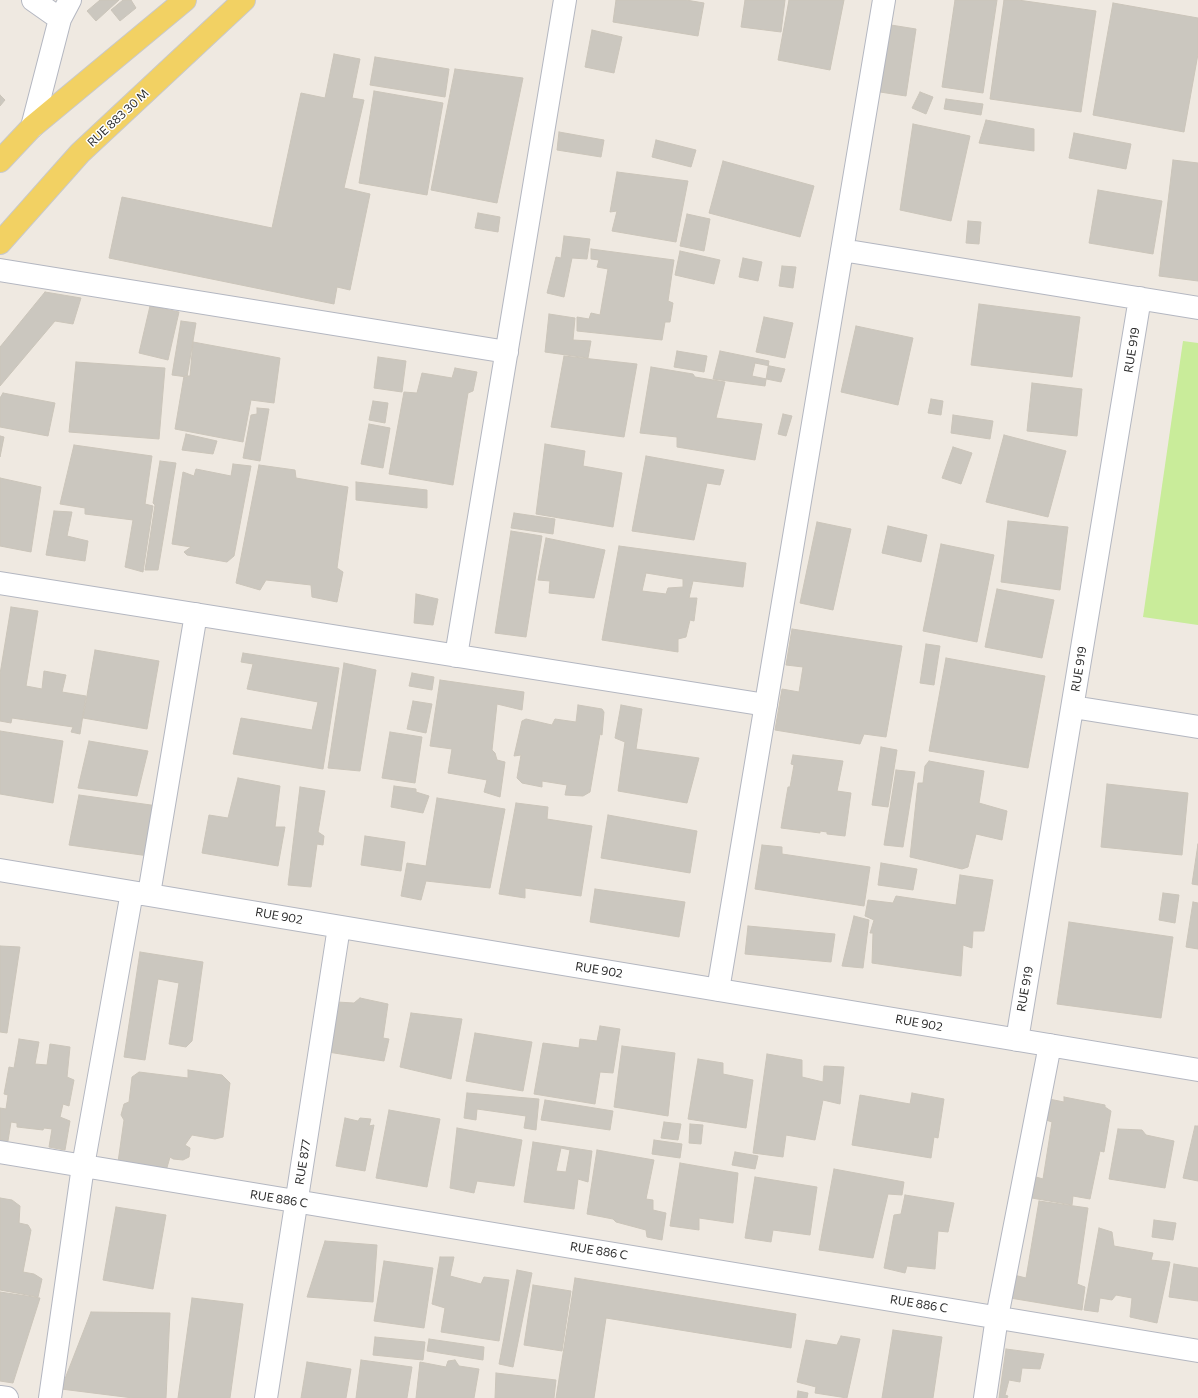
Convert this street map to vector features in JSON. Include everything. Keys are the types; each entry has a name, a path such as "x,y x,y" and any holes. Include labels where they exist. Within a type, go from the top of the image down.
{"main road":[{"path":"0,161 32,127 185,0"},
{"name":"RUE 883 30 M","path":"0,243 80,153 244,0"}],"street":[{"path":"32,127 65,9 33,0"},
{"path":"456,656 565,0"},
{"path":"718,990 884,0"},
{"path":"842,250 1198,308"},
{"path":"0,270 507,352"},
{"name":"RUE 919","path":"1017,1040 1140,298"},
{"path":"0,583 766,705"},
{"path":"50,1398 83,1166 196,614"},
{"path":"1073,707 1198,727"},
{"name":"RUE 902","path":"0,870 1198,1070"},
{"name":"RUE 877","path":"266,1398 339,927"},
{"path":"985,1398 997,1317 1050,1045"},
{"name":"RUE 886 C","path":"0,1152 1198,1350"},
{"path":"0,1397 7,1398"}],"green space":[{"path":"1183,341 1198,343 1198,625 1143,617"}],"building":[{"path":"100,0 119,0 96,21 87,11"},
{"path":"123,0 131,0 136,8 120,21 111,10"},
{"path":"616,0 686,0 704,3 698,36 613,22"},
{"path":"745,0 785,0 781,32 741,27"},
{"path":"789,0 844,0 830,70 778,60"},
{"path":"955,0 997,0 983,93 942,87"},
{"path":"1004,0 1018,0 1096,11 1081,112 990,99"},
{"path":"1113,3 1198,18 1198,54 1184,132 1093,115"},
{"path":"891,25 916,29 906,96 880,92"},
{"path":"592,30 622,37 614,73 585,67"},
{"path":"334,54 360,59 352,98 364,100 344,188 370,194 350,290 337,287 334,304 109,258 122,197 272,228 301,93 325,98"},
{"path":"375,57 449,69 445,97 370,85"},
{"path":"455,69 523,78 497,203 431,190"},
{"path":"374,91 443,103 427,195 359,183"},
{"path":"920,92 933,97 926,114 912,108"},
{"path":"0,95 5,100 0,106"},
{"path":"946,99 983,104 981,115 944,109"},
{"path":"986,120 1034,129 1034,151 979,143"},
{"path":"913,124 970,136 951,221 900,210"},
{"path":"559,132 604,140 601,157 557,150"},
{"path":"1074,133 1131,144 1126,169 1069,158"},
{"path":"656,140 696,150 691,167 652,157"},
{"path":"1173,160 1198,163 1198,281 1159,276"},
{"path":"723,161 814,186 800,237 709,213"},
{"path":"617,172 688,181 676,242 612,231 617,211 610,212"},
{"path":"1098,190 1162,201 1153,254 1089,243"},
{"path":"478,213 500,217 498,232 475,228"},
{"path":"687,214 710,219 704,251 680,246"},
{"path":"968,221 981,222 979,244 966,243"},
{"path":"564,236 590,239 587,259 572,258 564,297 547,293 556,257 561,258"},
{"path":"591,249 674,260 668,301 673,303 670,322 665,322 662,340 577,331 577,317 589,319 591,313 600,315 608,269 597,267 599,260 591,259"},
{"path":"680,251 720,260 714,284 675,275"},
{"path":"743,258 762,262 758,281 739,277"},
{"path":"782,266 796,267 793,288 779,286"},
{"path":"45,292 81,298 73,324 55,321 0,386 0,347"},
{"path":"979,304 1080,317 1072,377 971,365"},
{"path":"150,306 179,312 168,360 139,353"},
{"path":"549,314 575,318 573,340 591,341 588,358 545,352"},
{"path":"764,317 793,323 785,358 756,352"},
{"path":"181,321 196,323 187,377 172,375"},
{"path":"856,326 913,338 898,405 841,392"},
{"path":"193,342 280,358 274,403 251,400 243,442 175,429 184,376 190,376"},
{"path":"677,351 707,356 704,372 674,367"},
{"path":"720,351 769,361 765,386 713,379"},
{"path":"564,356 637,364 624,437 551,427"},
{"path":"378,357 406,361 402,392 374,388"},
{"path":"76,362 165,368 159,439 69,432"},
{"path":"755,363 785,369 781,382 752,376"},
{"path":"651,367 693,374 695,377 725,382 716,418 762,424 755,460 677,447 677,437 640,433"},
{"path":"455,368 477,372 473,391 468,393 453,485 389,474 404,392 417,393 422,373 452,378"},
{"path":"1032,383 1082,389 1077,436 1027,431"},
{"path":"3,393 55,403 48,436 0,427 0,398"},
{"path":"931,399 943,401 941,415 928,413"},
{"path":"373,401 388,403 385,423 369,420"},
{"path":"257,408 269,409 260,461 243,458 251,415 257,414"},
{"path":"783,414 792,416 786,436 778,434"},
{"path":"953,415 993,421 990,439 951,433"},
{"path":"369,424 390,428 383,468 361,464"},
{"path":"186,434 217,441 213,454 182,450"},
{"path":"1004,435 1066,451 1048,517 986,502"},
{"path":"0,436 4,437 0,457"},
{"path":"545,444 585,451 583,466 622,473 613,527 536,514"},
{"path":"74,445 152,456 145,504 153,506 143,572 125,567 133,520 85,514 85,508 60,504"},
{"path":"953,447 972,453 961,484 942,478"},
{"path":"646,456 724,470 720,485 707,483 694,540 632,531"},
{"path":"160,461 176,463 158,570 145,570 155,505 153,503"},
{"path":"233,464 251,466 234,556 227,562 187,555 184,552 191,547 172,544 183,472 194,476 196,469 231,476"},
{"path":"259,465 295,470 296,478 348,487 337,568 343,572 337,602 312,597 311,585 266,580 260,590 236,583"},
{"path":"0,478 41,487 31,552 0,546"},
{"path":"356,482 427,490 427,508 356,500"},
{"path":"54,511 72,512 67,536 88,541 85,561 46,555"},
{"path":"514,513 555,519 553,534 511,528"},
{"path":"1008,521 1068,527 1060,590 1001,582"},
{"path":"817,522 851,529 833,610 800,603"},
{"path":"888,526 927,535 921,562 882,553"},
{"path":"511,531 542,536 526,637 495,633"},
{"path":"546,538 605,550 594,598 549,593 550,581 538,580"},
{"path":"941,544 994,555 977,642 923,631"},
{"path":"619,546 746,563 743,587 693,581 689,598 697,598 694,621 690,620 686,637 678,639 678,652 602,640","holes":["646,573 683,579 683,587 668,588 666,594 642,591"]},
{"path":"997,589 1054,600 1042,658 985,647"},
{"path":"416,594 438,599 433,625 414,623"},
{"path":"11,607 38,611 26,686 42,689 44,671 66,675 62,692 86,696 80,734 71,732 73,727 12,718 11,723 0,721 0,674"},
{"path":"792,629 902,646 886,737 864,734 860,744 775,730 782,689 799,692 803,667 786,665"},
{"path":"926,644 940,646 934,685 920,683"},
{"path":"95,650 159,661 147,729 83,718"},
{"path":"243,653 339,668 323,769 233,754 241,718 312,730 318,702 247,689 253,664 241,662"},
{"path":"946,658 1045,676 1028,768 929,751"},
{"path":"344,663 376,670 360,771 328,768"},
{"path":"412,673 434,677 432,690 409,686"},
{"path":"440,680 524,692 522,710 497,704 492,750 495,753 497,760 505,762 500,797 484,792 487,780 448,773 452,749 430,746"},
{"path":"413,701 432,704 426,733 407,729"},
{"path":"578,705 602,709 604,712 602,735 600,734 590,792 583,796 565,795 567,785 542,781 542,787 522,783 517,778 521,755 514,756 522,721 526,719 552,725 555,719 576,722"},
{"path":"621,705 642,709 636,749 699,758 687,803 618,791 625,742 615,738"},
{"path":"0,731 63,741 53,803 0,794"},
{"path":"390,732 422,737 415,783 382,778"},
{"path":"89,741 148,751 137,796 78,788"},
{"path":"881,747 897,750 888,807 872,805"},
{"path":"793,755 843,761 837,791 851,793 845,836 827,834 827,832 820,831 820,833 781,828 788,787 790,787 794,765 791,764"},
{"path":"929,761 984,771 979,803 1007,811 1002,840 976,834 968,867 962,869 910,857 918,783 923,783 925,766"},
{"path":"896,770 915,772 903,847 884,845"},
{"path":"238,778 280,786 275,827 285,827 278,866 202,853 209,815 228,818"},
{"path":"1107,784 1188,793 1182,855 1101,847"},
{"path":"394,786 416,789 416,792 429,796 423,813 391,807"},
{"path":"300,787 325,791 318,832 324,836 323,845 317,844 311,887 288,885"},
{"path":"79,795 158,806 149,856 69,845"},
{"path":"437,798 505,809 490,888 426,881 421,900 401,896 407,863 426,866"},
{"path":"516,803 548,807 547,819 592,826 581,896 525,888 525,898 499,894"},
{"path":"608,815 697,831 690,873 601,858"},
{"path":"365,836 405,842 401,871 361,865"},
{"path":"1198,844 1198,885 1192,884"},
{"path":"762,845 782,847 782,854 870,867 864,906 755,889"},
{"path":"881,863 917,869 913,890 878,885"},
{"path":"960,875 993,880 984,931 973,931 972,948 963,945 961,976 872,963 873,933 870,933 874,920 865,916 868,900 893,903 896,896 956,905"},
{"path":"595,889 685,902 679,937 590,922"},
{"path":"1163,893 1179,895 1175,923 1159,920"},
{"path":"1193,902 1198,903 1198,949 1186,947"},
{"path":"854,916 869,920 863,968 842,966"},
{"path":"1069,922 1173,937 1161,1018 1057,1004"},
{"path":"748,926 835,934 831,962 745,954"},
{"path":"0,946 20,947 7,1033 0,1032"},
{"path":"140,952 203,962 192,1041 186,1047 169,1044 179,983 158,979 145,1060 124,1057"},
{"path":"360,998 388,1004 383,1038 389,1039 384,1061 328,1052 337,1002 354,1003"},
{"path":"411,1013 462,1019 451,1079 400,1067"},
{"path":"600,1026 620,1029 613,1073 600,1072 595,1104 534,1094 543,1043 579,1048 580,1039 597,1041"},
{"path":"475,1033 532,1042 523,1091 466,1081"},
{"path":"19,1039 39,1042 35,1064 47,1065 50,1044 70,1047 67,1077 74,1080 69,1106 63,1104 60,1117 70,1121 65,1150 49,1147 52,1129 44,1128 43,1130 17,1127 17,1123 11,1122 8,1141 0,1140 0,1108 6,1109 8,1095 4,1094 9,1067 14,1068"},
{"path":"622,1046 675,1053 668,1116 614,1107"},
{"path":"767,1054 802,1060 802,1077 823,1082 824,1066 844,1067 840,1104 823,1100 815,1140 786,1135 783,1157 753,1153"},
{"path":"698,1059 723,1063 723,1074 753,1080 746,1128 688,1119"},
{"path":"188,1070 222,1075 230,1083 223,1137 215,1139 192,1135 185,1145 190,1148 189,1157 183,1160 173,1159 170,1157 166,1171 118,1162 124,1120 121,1115 124,1104 129,1102 132,1077 139,1072 188,1078"},
{"path":"467,1093 539,1099 536,1130 524,1128 526,1116 477,1109 476,1120 464,1118"},
{"path":"912,1093 944,1099 938,1138 934,1137 931,1158 852,1145 860,1095 910,1104"},
{"path":"1064,1097 1105,1105 1105,1107 1111,1111 1104,1152 1100,1151 1090,1199 1073,1196 1072,1205 1026,1197 1029,1175 1043,1179 1052,1122 1046,1120 1049,1099 1064,1102"},
{"path":"545,1100 613,1111 610,1130 541,1120"},
{"path":"389,1110 440,1119 427,1187 376,1178"},
{"path":"345,1118 358,1121 360,1118 371,1119 369,1126 374,1125 365,1171 336,1166"},
{"path":"664,1122 681,1124 678,1140 661,1138"},
{"path":"690,1124 703,1125 701,1144 689,1143"},
{"path":"1195,1126 1198,1126 1198,1181 1183,1178"},
{"path":"457,1128 522,1140 514,1186 477,1181 474,1193 450,1188"},
{"path":"1118,1129 1142,1130 1146,1135 1174,1141 1165,1188 1109,1179"},
{"path":"654,1140 682,1144 680,1158 652,1154"},
{"path":"533,1142 592,1151 588,1182 578,1179 574,1209 524,1202","holes":["561,1148 570,1150 566,1172 556,1171"]},
{"path":"597,1150 654,1160 646,1199 653,1200 653,1210 666,1213 662,1240 647,1237 646,1230 616,1222 613,1219 587,1214"},
{"path":"735,1152 758,1156 755,1169 732,1165"},
{"path":"680,1163 738,1173 733,1223 699,1218 699,1230 670,1226"},
{"path":"834,1169 904,1182 902,1195 888,1194 873,1258 819,1250"},
{"path":"755,1177 817,1187 810,1235 773,1230 771,1242 745,1238"},
{"path":"905,1195 954,1203 948,1232 938,1231 935,1269 907,1266 905,1273 884,1268 894,1215 901,1214"},
{"path":"0,1198 12,1200 20,1206 19,1223 28,1225 31,1230 23,1272 34,1274 42,1279 38,1297 0,1290"},
{"path":"1039,1201 1088,1208 1077,1284 1085,1287 1082,1310 1010,1298 1014,1275 1026,1278"},
{"path":"116,1207 166,1215 153,1289 103,1280"},
{"path":"1154,1220 1176,1223 1173,1240 1152,1237"},
{"path":"1099,1228 1112,1232 1114,1246 1153,1253 1151,1260 1170,1262 1157,1323 1130,1317 1132,1298 1116,1295 1112,1300 1100,1298 1098,1312 1084,1310"},
{"path":"325,1241 377,1245 373,1302 307,1297"},
{"path":"440,1257 454,1257 450,1276 481,1284 484,1277 509,1280 499,1341 441,1332 445,1308 432,1304"},
{"path":"384,1261 433,1268 424,1328 374,1321"},
{"path":"1174,1264 1198,1268 1198,1301 1169,1297"},
{"path":"517,1270 532,1273 513,1367 499,1364"},
{"path":"575,1278 796,1314 791,1348 606,1318 594,1398 556,1398"},
{"path":"533,1285 571,1291 562,1351 524,1345"},
{"path":"0,1292 40,1298 13,1383 0,1381"},
{"path":"192,1298 243,1304 230,1398 178,1398"},
{"path":"91,1312 170,1313 166,1398 133,1398 61,1389"},
{"path":"893,1330 942,1337 933,1398 882,1398"},
{"path":"841,1336 860,1339 847,1398 815,1393 816,1387 797,1382 806,1340 837,1345"},
{"path":"375,1337 425,1342 423,1360 373,1355"},
{"path":"429,1339 484,1347 483,1360 427,1351"},
{"path":"1006,1349 1044,1354 1040,1369 1022,1368 1020,1382 1009,1380 1005,1395 1008,1396 1007,1398 999,1398"},
{"path":"361,1360 412,1367 407,1398 356,1398"},
{"path":"455,1360 459,1366 479,1369 474,1398 416,1398 420,1362 446,1367 448,1361"},
{"path":"307,1362 351,1369 346,1398 301,1398"},
{"path":"496,1373 556,1380 554,1398 495,1398"},
{"path":"798,1391 808,1393 807,1398 797,1398"}]}
